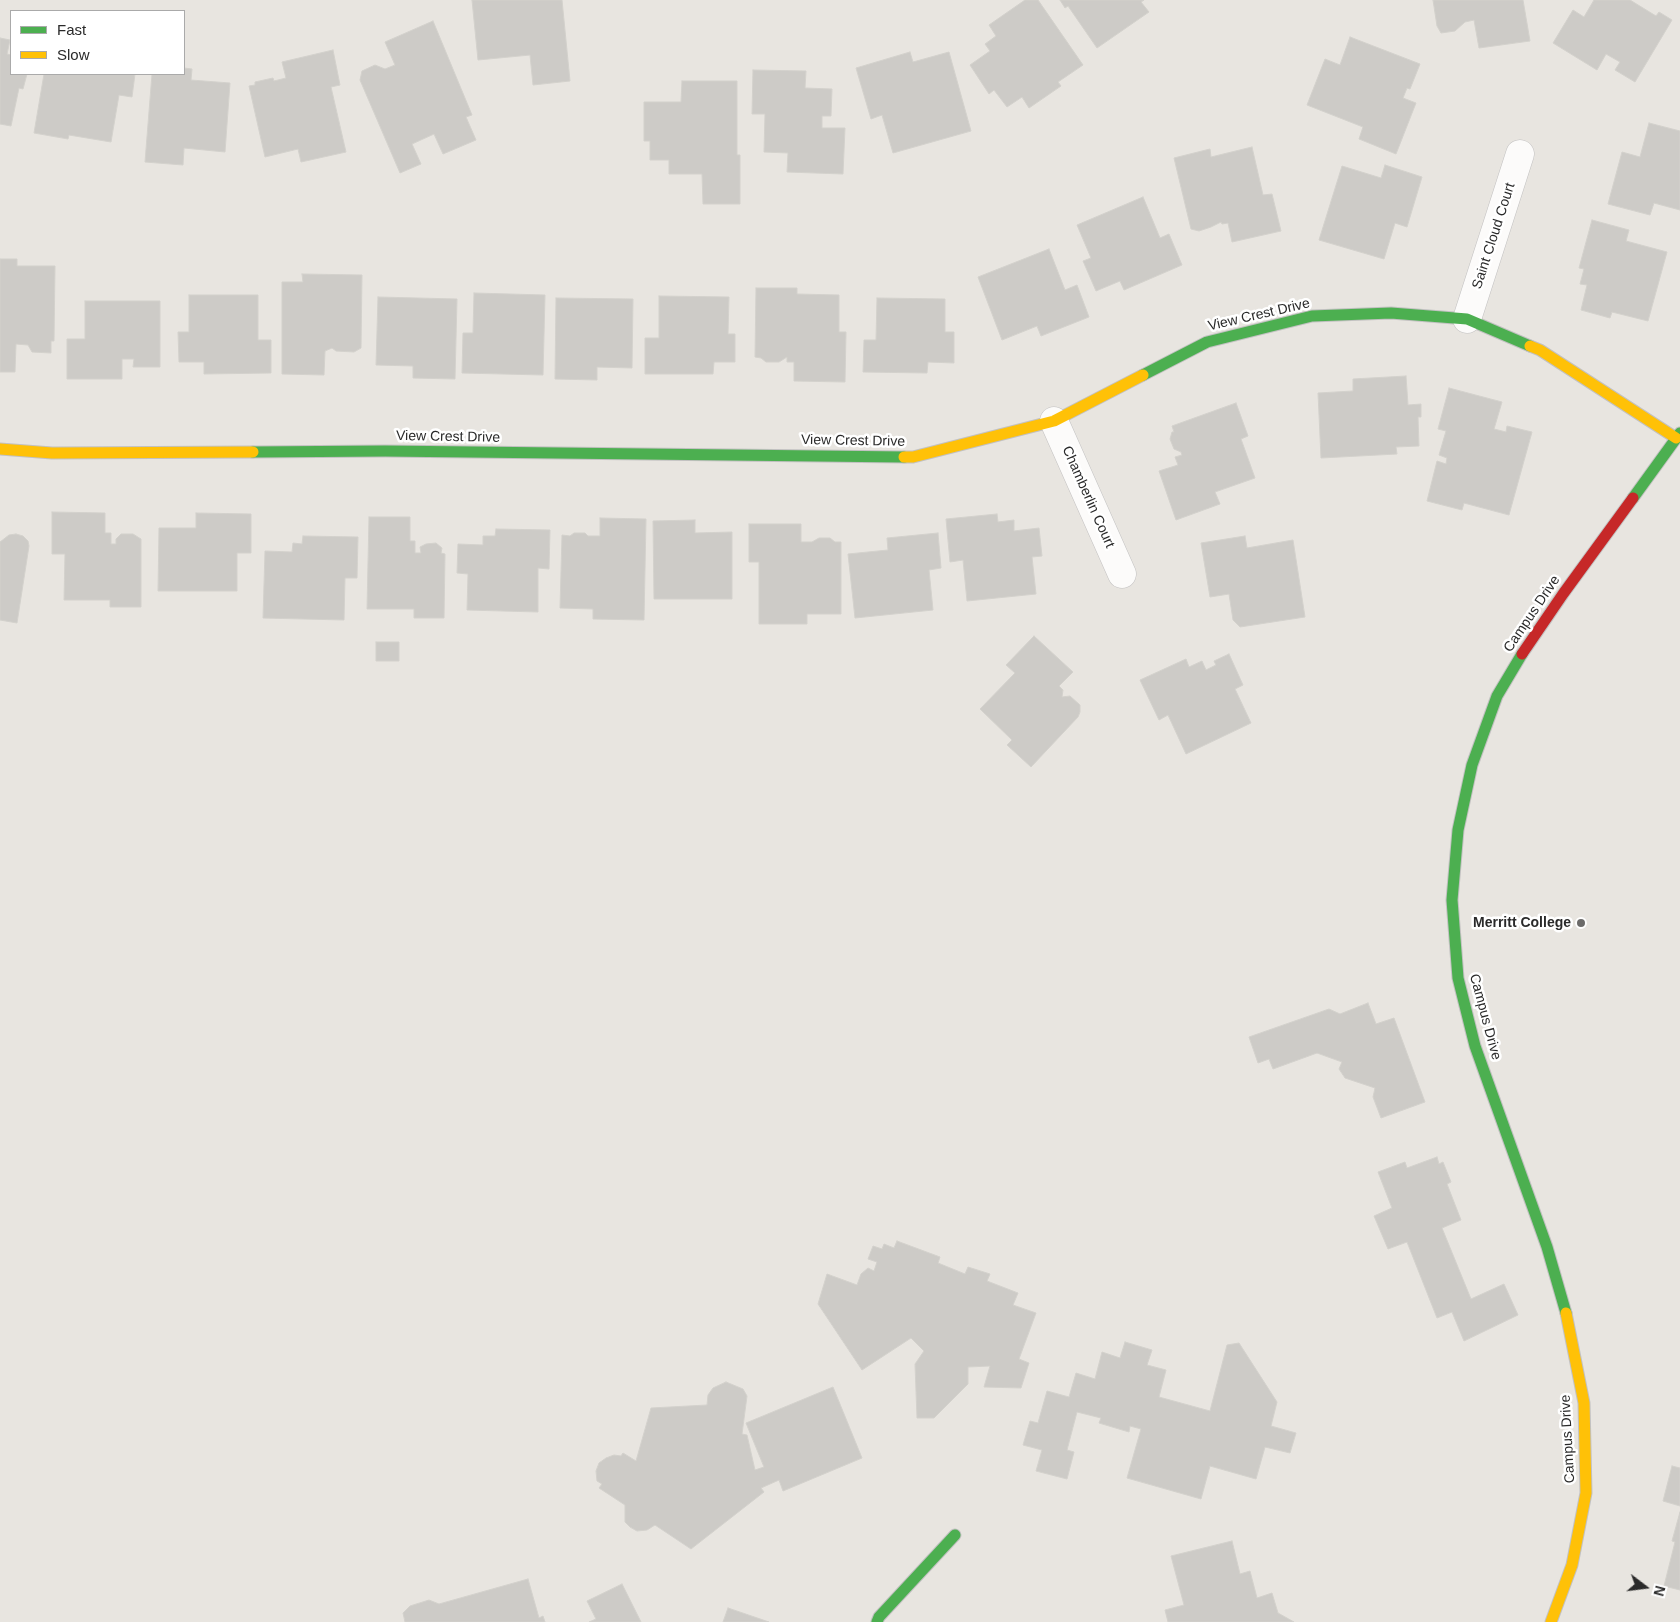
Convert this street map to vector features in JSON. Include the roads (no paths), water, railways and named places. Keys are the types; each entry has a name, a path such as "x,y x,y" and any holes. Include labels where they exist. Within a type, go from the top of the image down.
{"street":[{"name":"Saint Cloud Court","path":"1467,319 1520,154"},
{"name":"View Crest Drive","path":"0,449 52,453 384,451 913,457 1054,421 1207,342 1312,316 1390,313 1467,319 1540,350 1678,435"},
{"name":"Chamberlin Court","path":"1054,421 1122,574"},
{"name":"Campus Drive","path":"1551,1622 1572,1565 1586,1493 1584,1403 1568,1318 1547,1248 1475,1046 1458,978 1452,900 1458,830 1472,765 1497,696 1530,642 1563,594 1678,435"},
{"path":"877,1622 955,1535"}],"place":[{"name":"Merritt College","path":"1581,923"}]}
